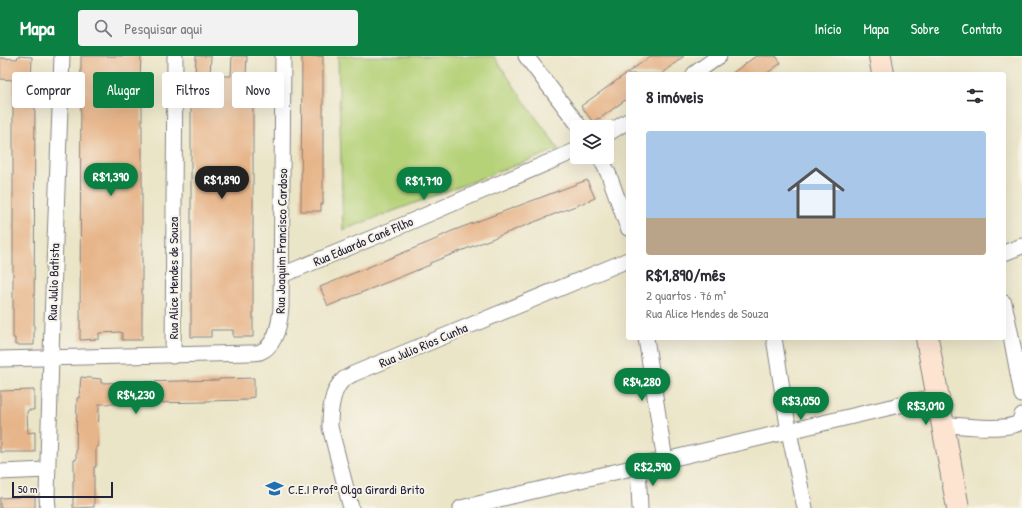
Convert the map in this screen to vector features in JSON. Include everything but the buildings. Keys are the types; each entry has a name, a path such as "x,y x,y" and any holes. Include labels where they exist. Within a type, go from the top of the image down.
{"street":[{"name":"Rua Julio Batista","path":"48,508 47,470 50,357 62,56"},
{"name":"Rua Alice Mendes de Souza","path":"173,356 175,56"},
{"name":"Rua Joaquim Francisco Cardoso","path":"0,359 250,353 260,352 266,347 275,334 280,320 282,275 283,56"},
{"path":"526,56 575,120"},
{"path":"697,72 719,56"},
{"path":"880,56 883,72"},
{"path":"614,130 626,122"},
{"name":"Rua Eduardo Cané Filho","path":"282,275 390,231 570,153"},
{"path":"604,164 609,174 626,222"},
{"path":"1006,252 1022,246"},
{"name":"Rua Julio Rios Cunha","path":"351,508 330,428 330,415 334,395 344,379 626,261"},
{"path":"1006,311 1012,336 1022,395"},
{"path":"646,340 665,461"},
{"path":"774,340 789,432 805,508"},
{"path":"928,340 958,508"},
{"path":"461,508 938,396"},
{"path":"943,424 990,427 1011,426 1019,423 1022,415"},
{"path":"638,467 640,508"},
{"path":"0,472 47,470"}],"green space":[{"path":"338,56 494,56 526,104 559,149 343,230"}],"place":[{"name":"C.E.I Profª Olga Girardi Brito","path":"275,489"}]}
